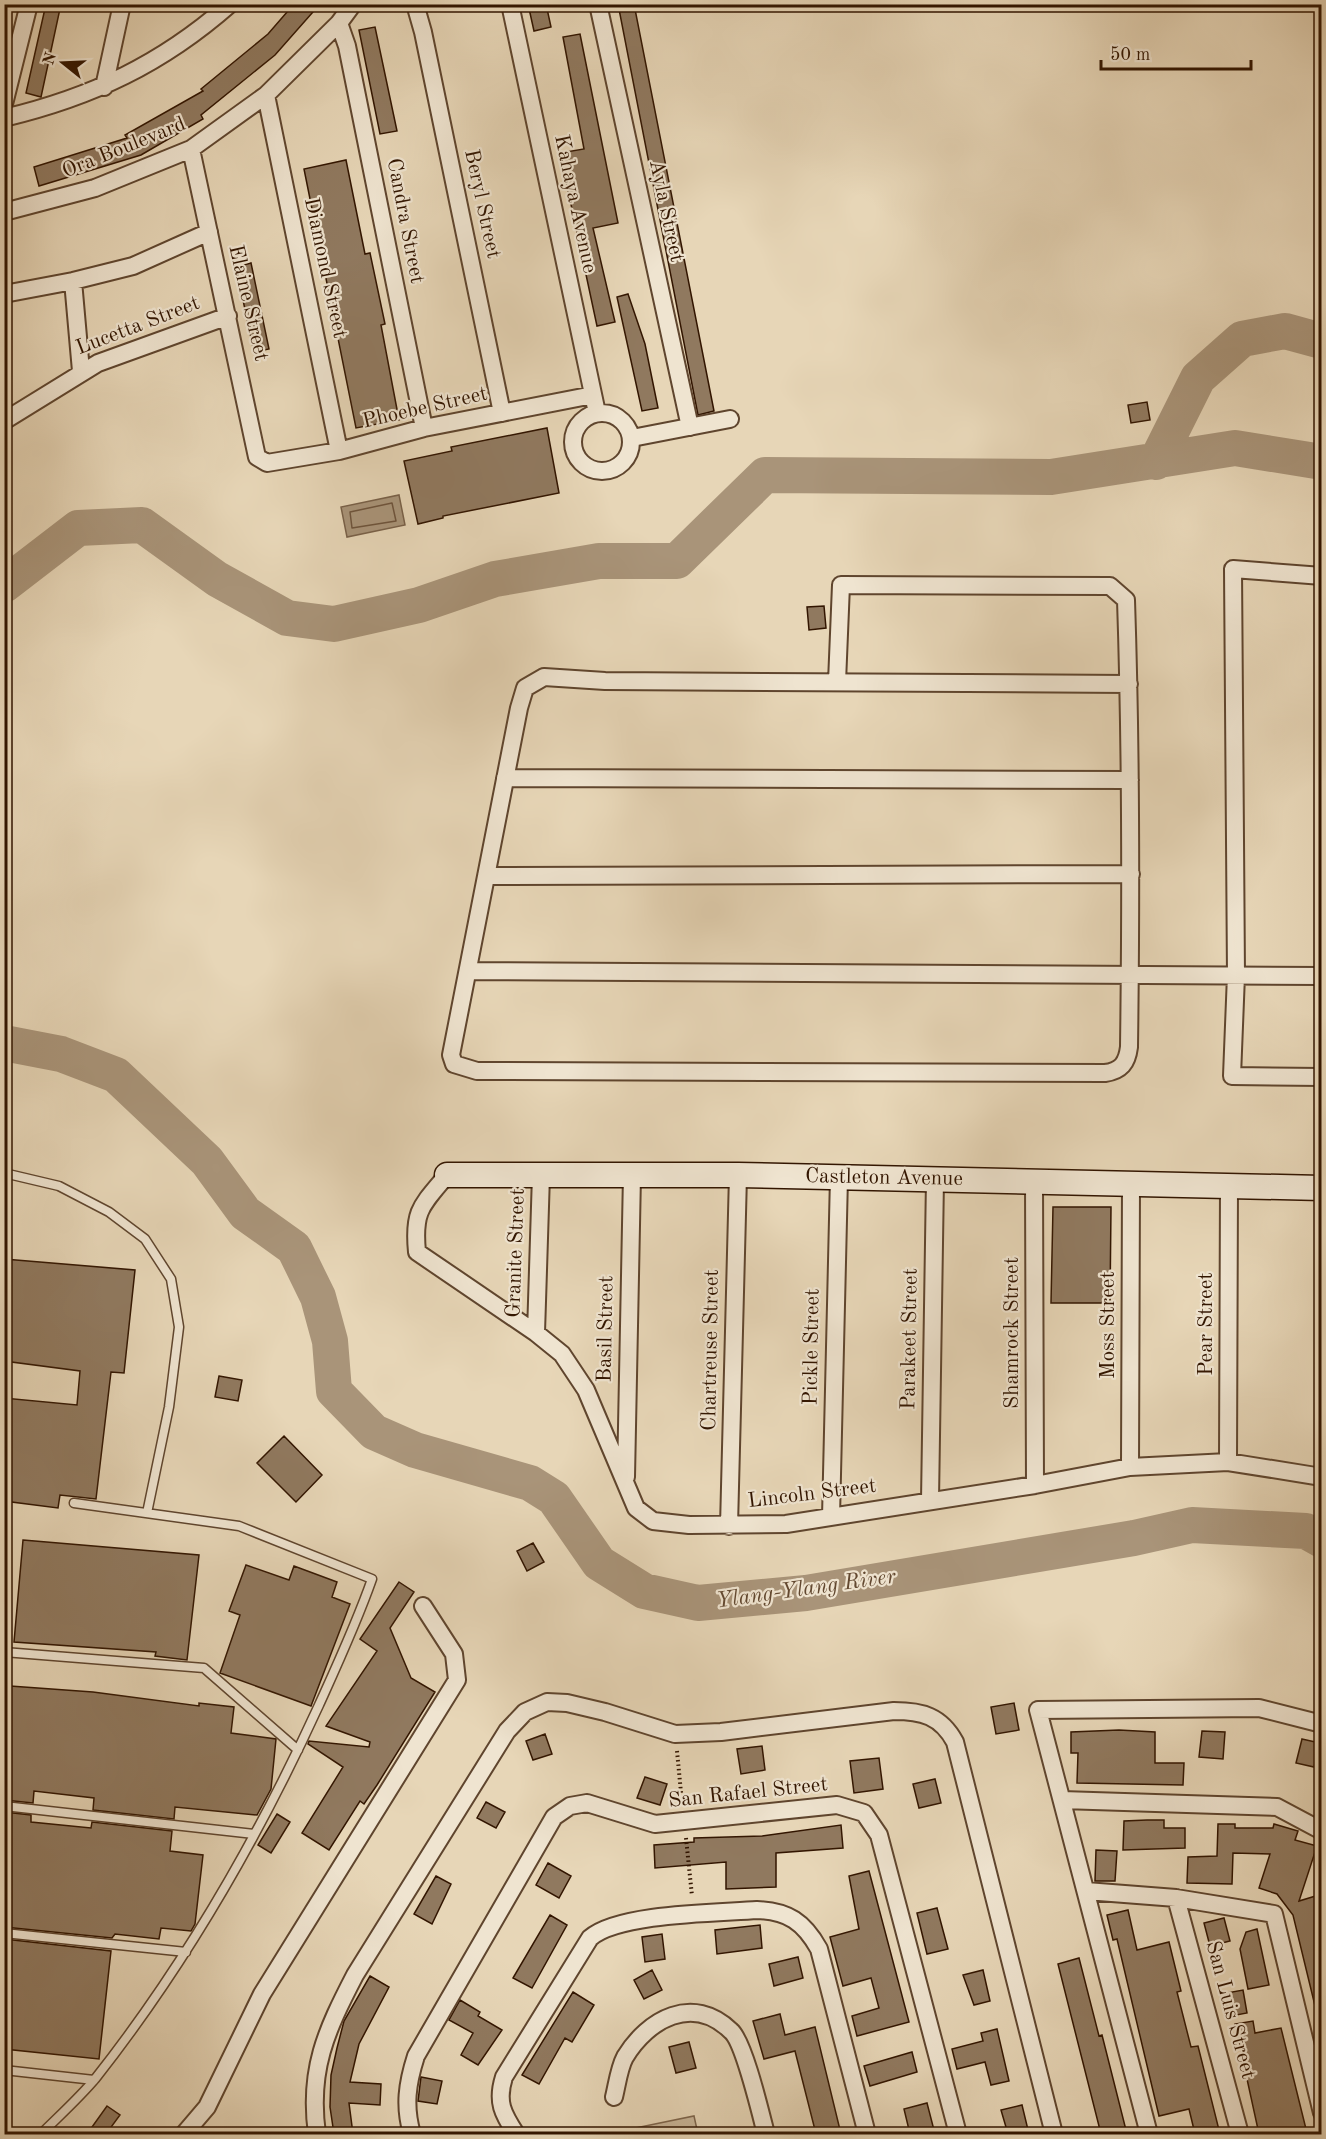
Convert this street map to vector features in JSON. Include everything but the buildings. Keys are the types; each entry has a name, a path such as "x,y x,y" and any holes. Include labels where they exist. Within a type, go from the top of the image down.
{"street":[{"path":"4,105 28,4"},
{"path":"104,87 122,4"},
{"path":"209,23 212,4"},
{"path":"4,118 53,107 104,87 160,59 209,23 230,4"},
{"name":"Ora Boulevard","path":"4,212 95,188 191,149 266,95 339,23 353,4"},
{"name":"Beryl Street","path":"415,4 423,32 502,413"},
{"name":"Kahaya Avenue","path":"510,4 597,413"},
{"name":"Ayla Street","path":"598,4 690,427"},
{"name":"Candra Street","path":"339,23 347,46 424,428"},
{"name":"Diamond Street","path":"266,95 339,451"},
{"name":"Elaine Street","path":"191,149 257,457 267,463"},
{"path":"4,294 73,281 133,266 208,232"},
{"path":"73,281 81,371"},
{"name":"Lucetta Street","path":"4,421 81,371 228,316"},
{"name":"Phoebe Street","path":"267,463 339,451 424,428 593,395"},
{"path":"597,413 616,415 629,429 632,438 628,456 615,469 606,471 588,468 576,455 573,437 581,421 597,413"},
{"path":"632,438 730,419"},
{"path":"1322,576 1233,568 1236,975 1232,1077 1322,1077"},
{"path":"837,682 841,585 1110,586 1126,600 1129,684 1130,975 1128,1057 1116,1071 1105,1073 477,1071 454,1064 451,1055 505,778 525,688 544,677 605,681 1129,684"},
{"path":"505,778 1130,780"},
{"path":"486,876 1131,874"},
{"path":"468,971 1322,976"},
{"name":"Castleton Avenue","path":"447,1175 738,1175 1322,1188"},
{"name":"Lincoln Street","path":"447,1175 419,1207 415,1231 417,1252 536,1333 562,1354 586,1390 636,1508 653,1521 729,1526 786,1524 1035,1485 1130,1467 1228,1462 1322,1477"},
{"name":"Granite Street","path":"536,1333 541,1175"},
{"name":"Basil Street","path":"626,1484 632,1175"},
{"name":"Chartreuse Street","path":"729,1526 738,1175"},
{"name":"Pickle Street","path":"831,1517 839,1178"},
{"name":"Parakeet Street","path":"930,1500 935,1179"},
{"name":"Shamrock Street","path":"1034,1181 1035,1485"},
{"name":"Moss Street","path":"1130,1467 1131,1184"},
{"name":"Pear Street","path":"1228,1462 1229,1185"},
{"path":"184,2134 207,2107 262,1994 457,1680 454,1654 423,1606"},
{"path":"317,2134 313,2105 314,2079 322,2044 335,2013 355,1976 507,1731 525,1712 547,1702 567,1703 605,1712 675,1734 722,1732 894,1711 915,1711 933,1717 946,1727 955,1742 1054,2134"},
{"path":"1149,2134 1038,1710 1259,1708 1322,1724"},
{"path":"1062,1800 1277,1807 1322,1831"},
{"name":"San Rafael Street","path":"412,2134 407,2116 406,2098 416,2056 554,1817 570,1806 587,1803 655,1824 837,1805 864,1813 879,1835 958,2134"},
{"path":"1086,1892 1176,1898 1274,1914 1316,2075 1322,2113"},
{"name":"San Luis Street","path":"1176,1898 1240,2134"},
{"path":"516,2134 502,2114 499,2101 504,2077 598,1930 625,1922 757,1910 773,1910 797,1919 810,1932 819,1948 867,2134"},
{"path":"614,2097 624,2059 647,2030 669,2015 693,2012 715,2020 733,2032 754,2086 766,2134"}],"lane":[{"path":"4,1173 58,1186 109,1212 145,1239 171,1280 179,1327 169,1407 147,1513"},
{"path":"42,2134 94,2080 186,1952 254,1834 298,1750 358,1619 372,1579 239,1526 74,1503"},
{"path":"4,1652 204,1668 298,1750"},
{"path":"4,1806 254,1834"},
{"path":"4,1933 186,1952"},
{"path":"4,2070 94,2080"}],"shaded area":[{"path":"694,2116 698,2134 617,2134 616,2132"}],"water":[{"path":"399,495 405,525 347,537 341,507"}],"waterway":[{"path":"1156,462 1198,378 1242,339 1285,331 1322,341"},
{"path":"4,585 78,528 142,525 217,579 287,618 334,624 419,605 495,579 599,561 677,561 765,475 1051,477 1235,448 1322,462"},
{"name":"Ylang-Ylang River","path":"4,1043 61,1054 116,1075 207,1161 245,1213 294,1248 318,1297 330,1341 334,1391 374,1432 415,1450 530,1483 554,1498 599,1563 644,1591 698,1603 806,1593 1134,1538 1192,1525 1306,1531 1322,1540"}]}
